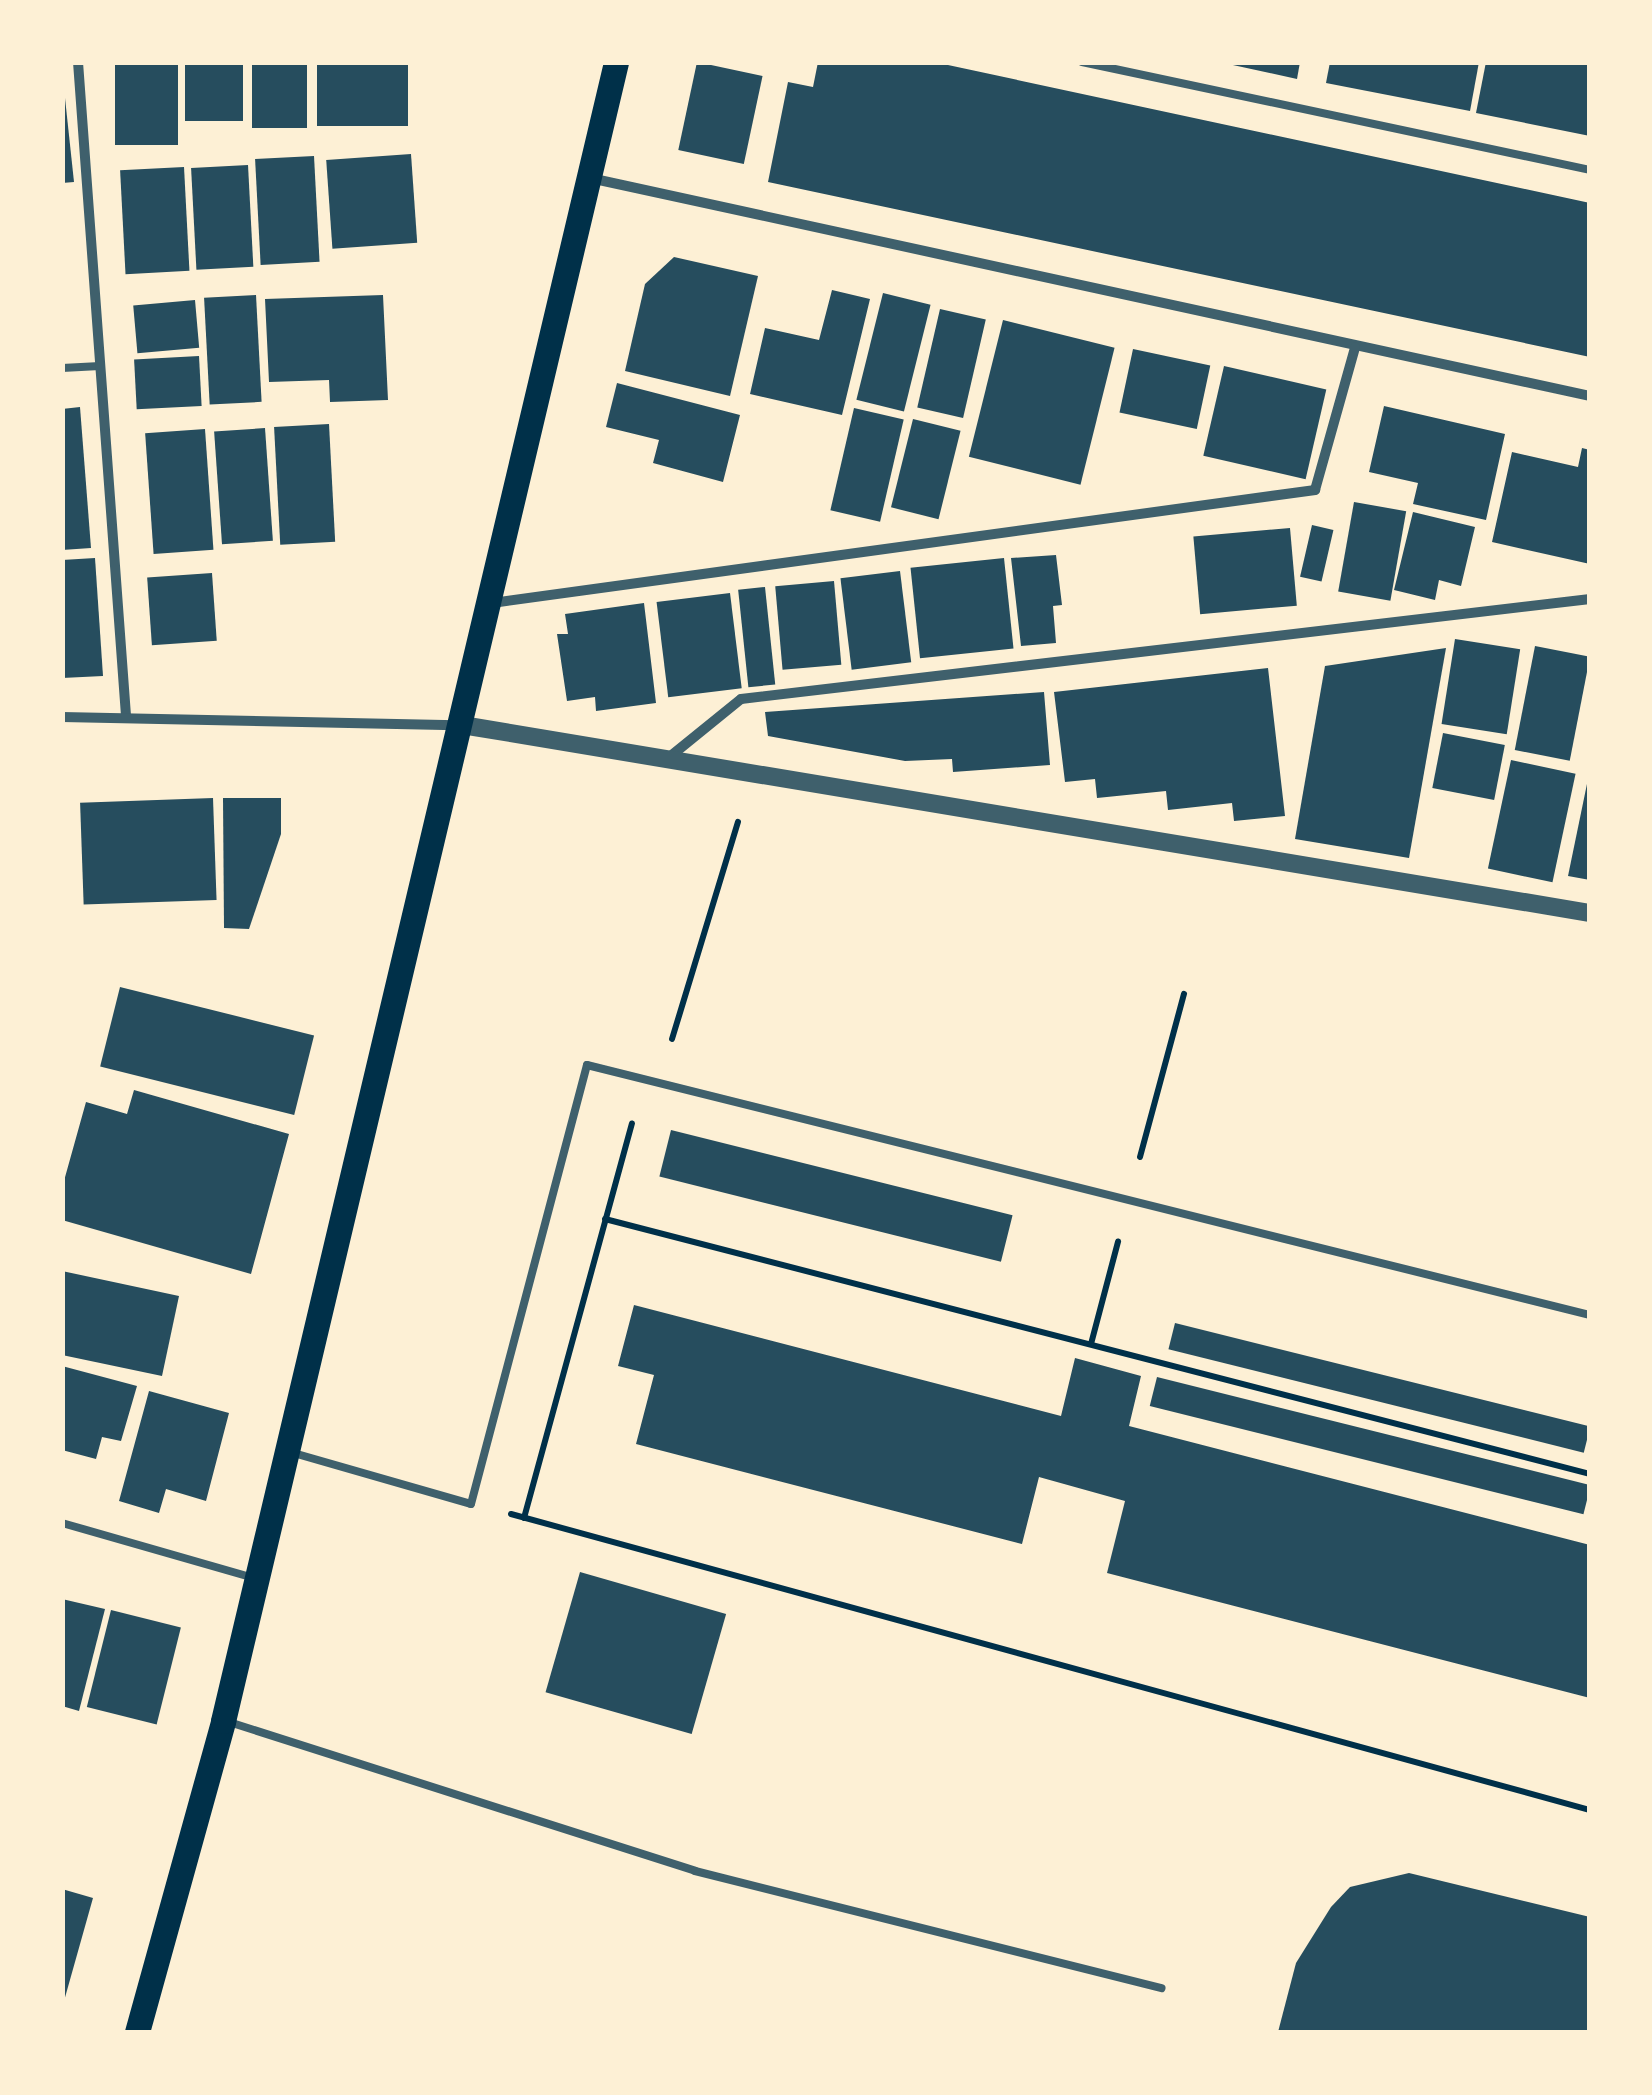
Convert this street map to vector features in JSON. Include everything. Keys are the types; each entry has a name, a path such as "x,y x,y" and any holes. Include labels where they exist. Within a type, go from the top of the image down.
{"main road":[{"path":"137,2032 223,1720 491,603 616,62"}],"street":[{"path":"78,62 126,716"},
{"path":"589,177 1355,348 1590,396"},
{"path":"491,603 1315,490 1355,348"},
{"path":"666,759 741,700 1590,599"},
{"path":"62,717 462,725 1590,913"}],"lane":[{"path":"1082,62 1590,170"},
{"path":"62,368 100,366"},
{"path":"286,1451 471,1504 587,1065 1590,1315"},
{"path":"62,1523 257,1579"},
{"path":"223,1720 696,1870 1162,1988"}],"path":[{"path":"664,1042 675,1038 740,812"},
{"path":"524,1518 634,1117"},
{"path":"604,1219 1590,1474"},
{"path":"471,1504 1590,1810"}],"building":[{"path":"115,62 178,62 178,145 115,145"},
{"path":"185,62 243,62 243,121 185,121"},
{"path":"252,62 307,62 307,128 252,128"},
{"path":"317,62 408,62 408,126 317,126"},
{"path":"697,62 763,76 744,164 678,150"},
{"path":"818,62 934,62 1590,203 1590,357 768,182 788,82 813,87"},
{"path":"1219,62 1300,62 1297,79"},
{"path":"1330,62 1479,62 1470,111 1326,83"},
{"path":"1486,62 1590,62 1590,136 1476,113"},
{"path":"62,70 74,182 62,183"},
{"path":"411,154 417,243 332,249 326,160"},
{"path":"314,156 320,262 261,265 255,159"},
{"path":"248,165 253,267 196,270 191,168"},
{"path":"184,167 189,271 126,274 120,170"},
{"path":"674,257 758,276 730,396 625,371 645,284"},
{"path":"832,290 870,299 842,415 750,394 765,328 819,340"},
{"path":"883,293 931,305 904,412 856,400"},
{"path":"256,295 262,402 210,405 204,298"},
{"path":"383,295 388,400 330,402 329,380 269,382 265,299"},
{"path":"195,300 199,348 137,353 133,305"},
{"path":"940,309 986,320 963,418 917,407"},
{"path":"1003,320 1115,348 1080,485 969,457"},
{"path":"1133,349 1210,365 1197,429 1119,413"},
{"path":"199,356 202,406 137,409 134,359"},
{"path":"1224,366 1326,390 1306,479 1203,456"},
{"path":"617,383 740,415 723,482 653,463 659,440 606,427"},
{"path":"1384,406 1505,434 1486,520 1413,504 1418,483 1369,472"},
{"path":"80,407 91,548 62,550 62,409"},
{"path":"854,408 904,419 880,522 830,510"},
{"path":"913,419 961,431 939,519 891,507"},
{"path":"329,424 335,542 280,545 274,427"},
{"path":"265,428 273,541 222,544 214,432"},
{"path":"205,429 213,550 154,554 145,433"},
{"path":"1582,448 1590,450 1590,564 1492,542 1512,452 1578,467"},
{"path":"1354,502 1406,511 1390,601 1338,592"},
{"path":"1413,512 1475,527 1461,586 1439,580 1435,600 1394,590"},
{"path":"1312,525 1333,530 1322,582 1300,577"},
{"path":"1290,528 1297,606 1200,614 1193,536"},
{"path":"1056,555 1062,605 1053,606 1056,643 1021,646 1011,558"},
{"path":"95,558 103,676 62,678 62,560"},
{"path":"1004,558 1014,649 920,658 911,568"},
{"path":"900,571 911,662 852,670 840,578"},
{"path":"212,573 217,641 152,645 147,578"},
{"path":"834,581 841,665 783,670 775,586"},
{"path":"765,587 775,684 748,687 738,590"},
{"path":"730,593 742,688 668,697 657,602"},
{"path":"644,603 656,703 596,711 595,697 567,701 557,634 568,634 565,614"},
{"path":"1455,639 1520,649 1507,734 1442,724"},
{"path":"1535,646 1590,657 1570,761 1515,750"},
{"path":"1446,648 1409,858 1295,839 1325,666"},
{"path":"1268,668 1285,816 1234,821 1232,803 1168,810 1166,791 1097,798 1095,779 1065,782 1054,692"},
{"path":"1044,692 1050,765 953,772 952,759 905,761 768,736 765,712"},
{"path":"1443,733 1505,745 1494,800 1432,788"},
{"path":"1511,760 1576,774 1552,882 1488,869"},
{"path":"1590,779 1590,880 1568,876"},
{"path":"213,798 217,900 84,905 80,803"},
{"path":"223,798 281,798 281,834 249,929 224,928"},
{"path":"120,987 314,1035 294,1115 100,1067"},
{"path":"134,1090 289,1134 251,1274 62,1220 62,1188 86,1102 127,1114"},
{"path":"671,1130 1013,1215 1001,1262 659,1177"},
{"path":"62,1271 179,1296 162,1376 62,1355"},
{"path":"634,1305 1061,1416 1075,1358 1141,1376 1129,1426 1590,1545 1590,1698 1107,1573 1125,1501 1039,1477 1022,1544 636,1444 654,1375 618,1366"},
{"path":"1175,1323 1590,1426 1584,1453 1168,1349"},
{"path":"62,1366 137,1386 121,1441 102,1437 96,1459 62,1450"},
{"path":"1157,1377 1590,1485 1583,1514 1150,1406"},
{"path":"149,1391 229,1413 206,1501 166,1489 159,1513 119,1501"},
{"path":"580,1572 726,1614 692,1734 546,1692"},
{"path":"62,1599 105,1609 79,1711 62,1706"},
{"path":"111,1610 181,1627 157,1724 87,1707"},
{"path":"1409,1873 1590,1917 1590,2032 1278,2032 1296,1963 1331,1907 1350,1887"},
{"path":"62,1889 93,1898 64,2001 62,2000"}]}
